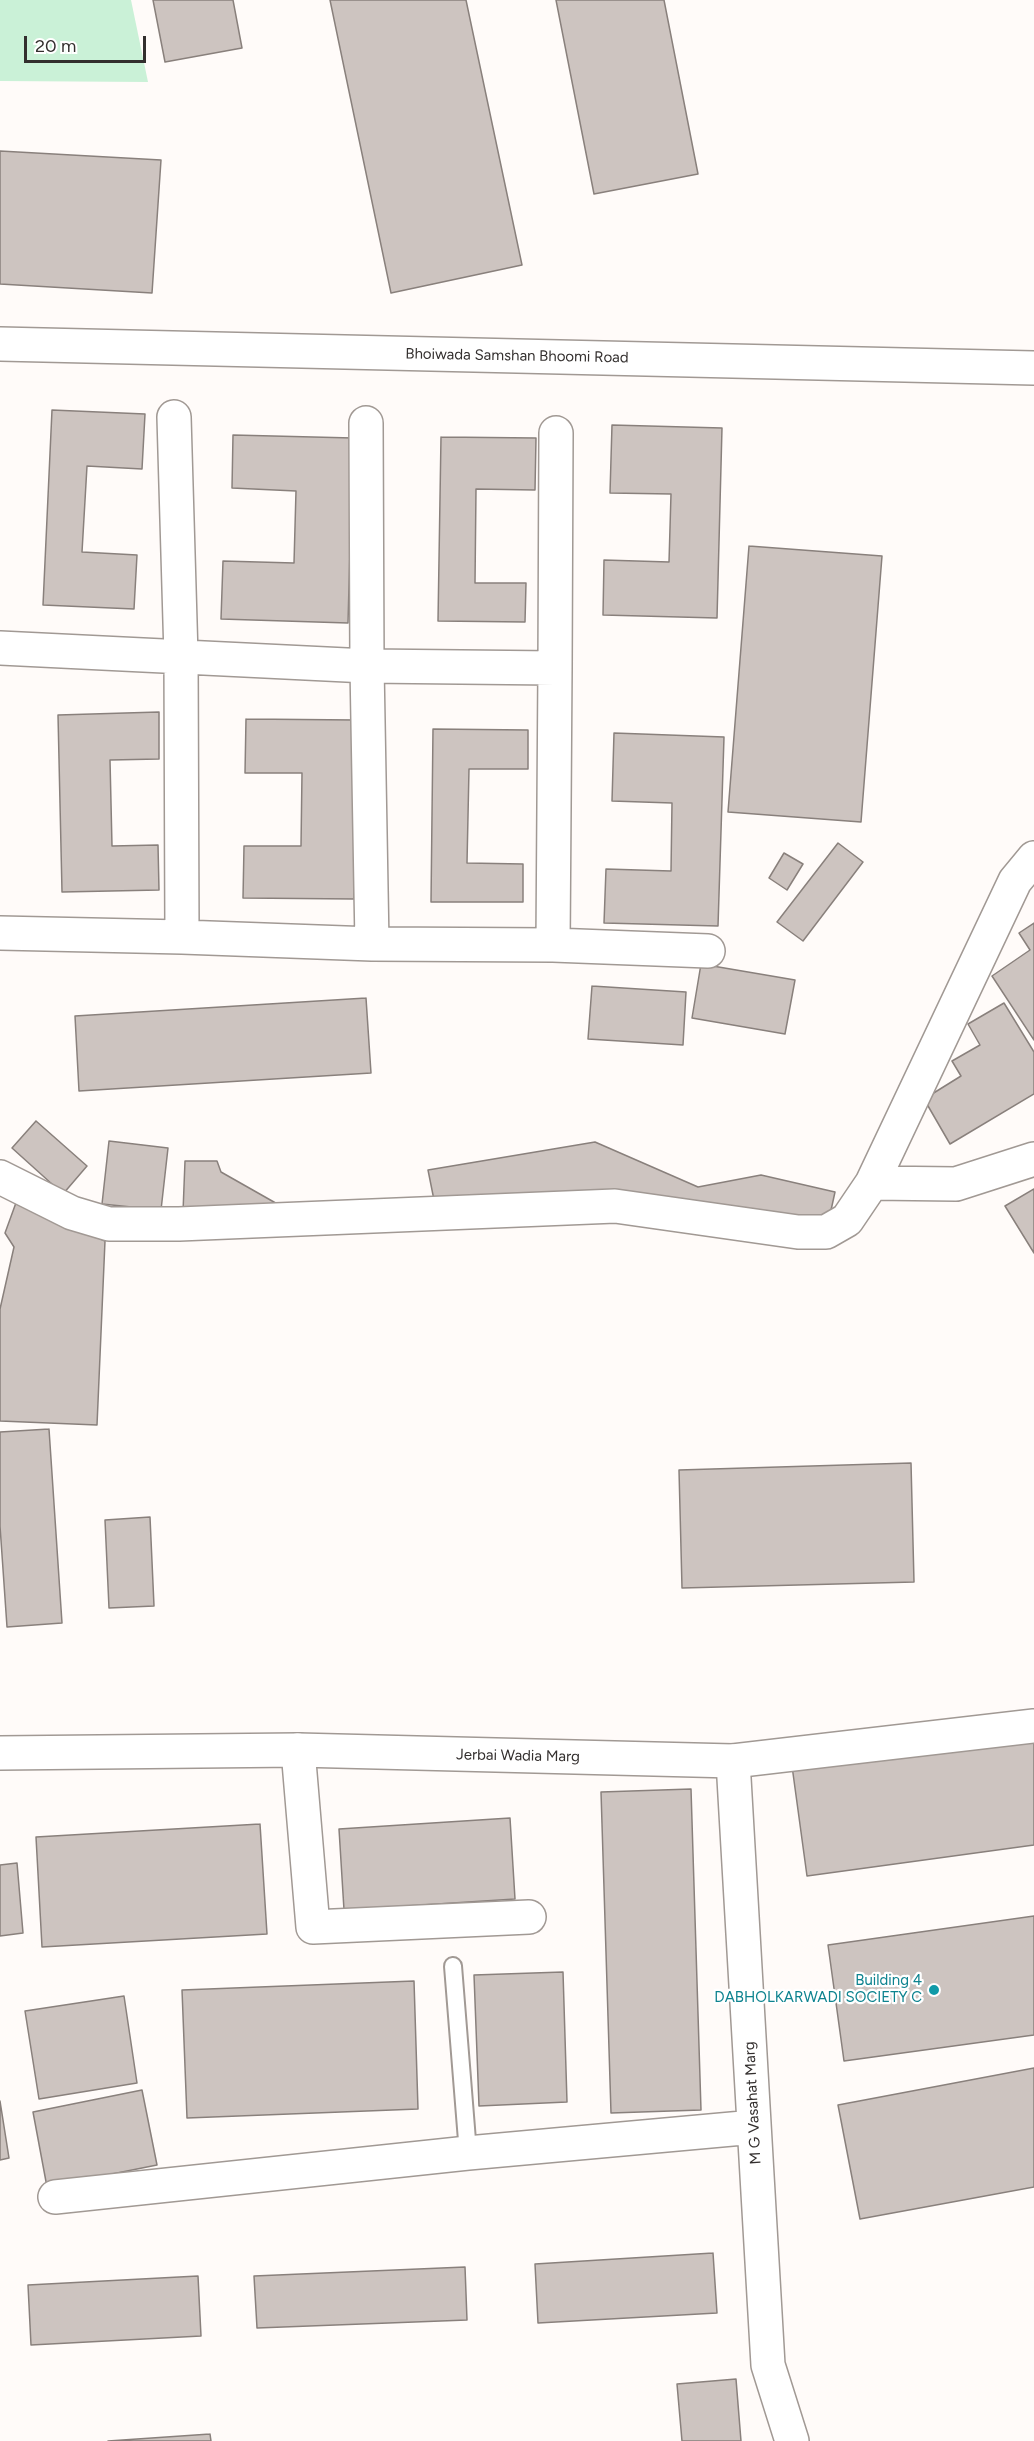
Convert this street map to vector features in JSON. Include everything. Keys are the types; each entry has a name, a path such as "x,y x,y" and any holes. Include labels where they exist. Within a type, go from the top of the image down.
{"street":[{"name":"Bhoiwada Samshan Bhoomi Road","path":"0,344 1034,368"},
{"path":"174,417 181,656 182,937"},
{"path":"366,423 372,944"},
{"path":"553,945 556,433"},
{"path":"0,648 367,666 555,669"},
{"path":"0,1177 72,1213 109,1224 179,1224 615,1206 798,1232 826,1232 847,1220 872,1183 1015,881 1034,858"},
{"path":"0,933 372,944 553,945 708,951"},
{"path":"872,1183 956,1184 1034,1159"},
{"name":"Jerbai Wadia Marg","path":"0,1753 298,1750 733,1761 1034,1726"},
{"path":"298,1750 313,1927 529,1917"},
{"name":"M G Vasahat Marg","path":"733,1761 768,2365 792,2441"},
{"path":"55,2197 468,2153 754,2127"}],"lane":[{"path":"453,1966 468,2153"}],"green space":[{"path":"0,0 131,0 148,82 0,81"}],"building":[{"path":"153,0 233,0 242,48 165,62"},
{"path":"330,0 466,0 522,265 391,293"},
{"path":"556,0 664,0 698,174 594,194"},
{"path":"0,151 161,160 152,293 0,284"},
{"path":"52,410 145,414 142,469 87,466 82,552 137,555 134,609 43,605"},
{"path":"612,425 722,428 717,618 603,615 604,560 669,562 671,494 610,493"},
{"path":"233,435 353,438 348,623 221,619 223,561 294,563 296,491 232,488"},
{"path":"441,437 536,438 535,490 476,489 475,583 526,583 525,622 438,621"},
{"path":"749,546 882,556 861,822 728,812"},
{"path":"159,712 159,759 110,760 112,846 158,845 159,890 62,892 58,715"},
{"path":"246,719 356,720 354,899 243,898 244,846 301,846 302,773 245,773"},
{"path":"433,729 528,730 528,769 469,769 467,863 523,864 523,902 431,902"},
{"path":"614,733 724,737 718,926 604,923 606,869 671,871 672,803 612,801"},
{"path":"838,843 863,862 803,941 777,922"},
{"path":"784,853 803,864 787,890 769,878"},
{"path":"1034,923 1034,1040 992,976 1030,950 1019,933"},
{"path":"701,964 795,980 785,1034 692,1018"},
{"path":"592,986 686,992 683,1045 588,1039"},
{"path":"366,998 371,1073 79,1091 75,1016"},
{"path":"1004,1003 1034,1052 1034,1094 950,1144 924,1099 961,1076 952,1061 980,1045 968,1024"},
{"path":"36,1121 87,1166 63,1194 12,1148"},
{"path":"109,1141 168,1148 161,1210 102,1204"},
{"path":"595,1142 698,1187 761,1175 835,1192 828,1224 434,1200 428,1170"},
{"path":"185,1161 217,1161 221,1172 288,1210 183,1212"},
{"path":"1034,1189 1034,1253 1005,1206"},
{"path":"17,1200 105,1241 97,1425 0,1421 0,1309 14,1247 5,1233"},
{"path":"49,1429 62,1623 7,1627 0,1526 0,1432"},
{"path":"911,1463 914,1582 682,1588 679,1470"},
{"path":"150,1517 154,1606 109,1608 105,1520"},
{"path":"1034,1733 1034,1845 807,1876 792,1766"},
{"path":"691,1789 701,2110 611,2113 601,1792"},
{"path":"510,1818 515,1899 344,1910 339,1829"},
{"path":"260,1824 267,1934 42,1947 36,1837"},
{"path":"17,1863 23,1933 0,1936 0,1865"},
{"name":"Building 4 DABHOLKARWADI SOCIETY C","path":"1034,1916 1034,2035 844,2061 828,1945"},
{"path":"563,1972 567,2102 479,2106 474,1975"},
{"path":"414,1981 418,2109 187,2118 182,1990"},
{"path":"124,1996 137,2083 39,2099 25,2011"},
{"path":"1034,2068 1034,2187 860,2219 838,2105"},
{"path":"142,2090 157,2165 47,2187 33,2112"},
{"path":"0,2101 9,2158 0,2160"},
{"path":"713,2253 717,2313 538,2323 535,2264"},
{"path":"465,2267 467,2320 257,2328 254,2276"},
{"path":"198,2276 201,2336 31,2345 28,2285"},
{"path":"736,2379 741,2441 682,2441 677,2384"},
{"path":"210,2434 211,2441 108,2441"}],"place":[{"name":"Building 4 DABHOLKARWADI SOCIETY C","path":"934,1990"}]}
